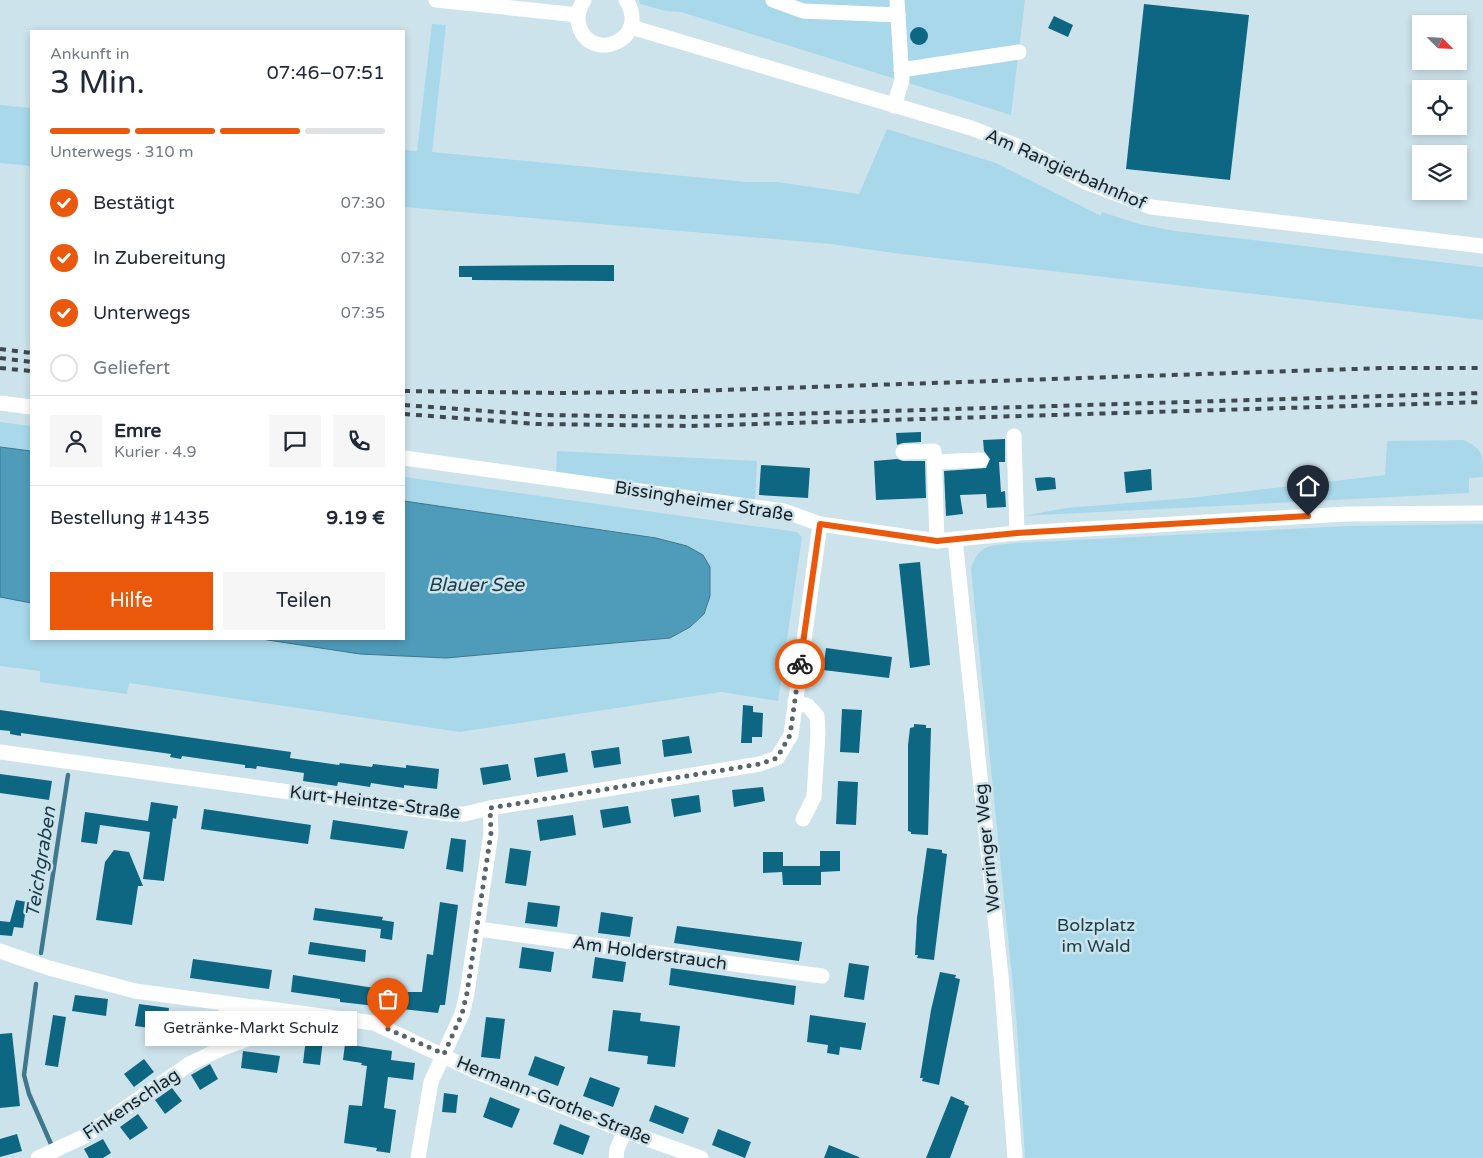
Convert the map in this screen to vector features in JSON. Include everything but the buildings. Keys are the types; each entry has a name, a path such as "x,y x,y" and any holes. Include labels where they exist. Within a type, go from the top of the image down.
{"street":[{"path":"436,0 578,15"},
{"path":"584,0 578,15 578,22 584,35 596,44 610,45 628,34 631,28 632,13 626,0"},
{"path":"773,0 803,11 897,7 902,80 894,106"},
{"name":"Am Rangierbahnhof","path":"631,28 971,128 1020,147 1083,181 1151,207 1483,246"},
{"path":"901,70 1019,52"},
{"path":"0,403 30,407"},
{"path":"1014,436 1017,533"},
{"path":"903,452 934,451 937,541"},
{"name":"Bissingheimer Straße","path":"405,458 784,511 820,524 937,541 1017,533 1346,514 1483,512"},
{"path":"934,462 981,460"},
{"path":"803,818 814,797 818,733 816,716 808,706 795,702 820,524"},
{"name":"Worringer Weg","path":"955,539 1001,976 1015,1158"},
{"name":"Kurt-Heintze-Straße","path":"0,752 449,814 464,814 490,808 760,764 777,758 790,735 795,702"},
{"path":"418,1158 432,1082 462,1014 478,929 491,833 490,808"},
{"name":"Am Holderstrauch","path":"478,929 822,976"},
{"name":"Hermann-Grothe-Straße","path":"0,951 49,968 135,991 294,1014 353,1019 374,1023 444,1054 477,1072 625,1131 701,1158"},
{"path":"223,1048 227,1004"},
{"name":"Finkenschlag","path":"38,1158 85,1136 190,1063 223,1048 281,1028 294,1014"},
{"path":"616,1158 617,1149 625,1131"}],"green space":[{"path":"639,0 1025,0 1011,115 681,12 666,11 640,4"},
{"path":"432,24 446,25 432,152 747,182 778,182 859,194 887,129 996,163 1101,216 1102,212 1139,224 1175,231 1483,267 1483,320 901,254 831,244 405,207 405,150 417,151"},
{"path":"0,105 30,108 30,166 0,163"},
{"path":"0,422 30,426 30,640 405,640 405,477 797,532 802,537 778,701 721,692 460,732 129,683 127,694 40,682 40,671 0,666"},
{"path":"1464,440 1481,453 1483,462 1483,477 1469,478 1469,493 1023,516 1066,508 1189,498 1385,475 1387,441"},
{"path":"557,451 757,461 755,501 556,474"},
{"name":"Bolzplatz im Wald","path":"1483,524 1483,1158 1025,1158 1017,1027 971,569 978,554 994,545 1017,543 1349,526"}],"water":[{"path":"0,447 30,451 30,603 0,597"},
{"name":"Blauer See","path":"405,501 656,538 687,546 703,555 710,567 710,596 704,614 690,627 670,638 446,658 360,654 268,640 405,640"}],"waterway":[{"name":"Teichgraben","path":"41,953 68,775"},
{"name":"Teichgraben","path":"36,984 24,1075 29,1094 51,1144"}],"railway":[{"path":"0,349 30,353"},
{"path":"0,358 30,362"},
{"path":"0,368 30,371"},
{"path":"405,391 563,393 692,391 1384,368 1483,368"},
{"path":"405,405 539,415 691,417 1483,393"},
{"path":"405,414 537,424 691,426 1483,402"}],"way so far":[{"path":"388,1029 444,1054 462,1014 467,993 491,833 490,808 760,764 777,758 790,735 800,664"}],"place":[{"name":"Getränke-Markt Schulz","path":"388,1029"}],"route":[{"path":"800,664 820,524 937,541 1017,533 1308,516"}]}
